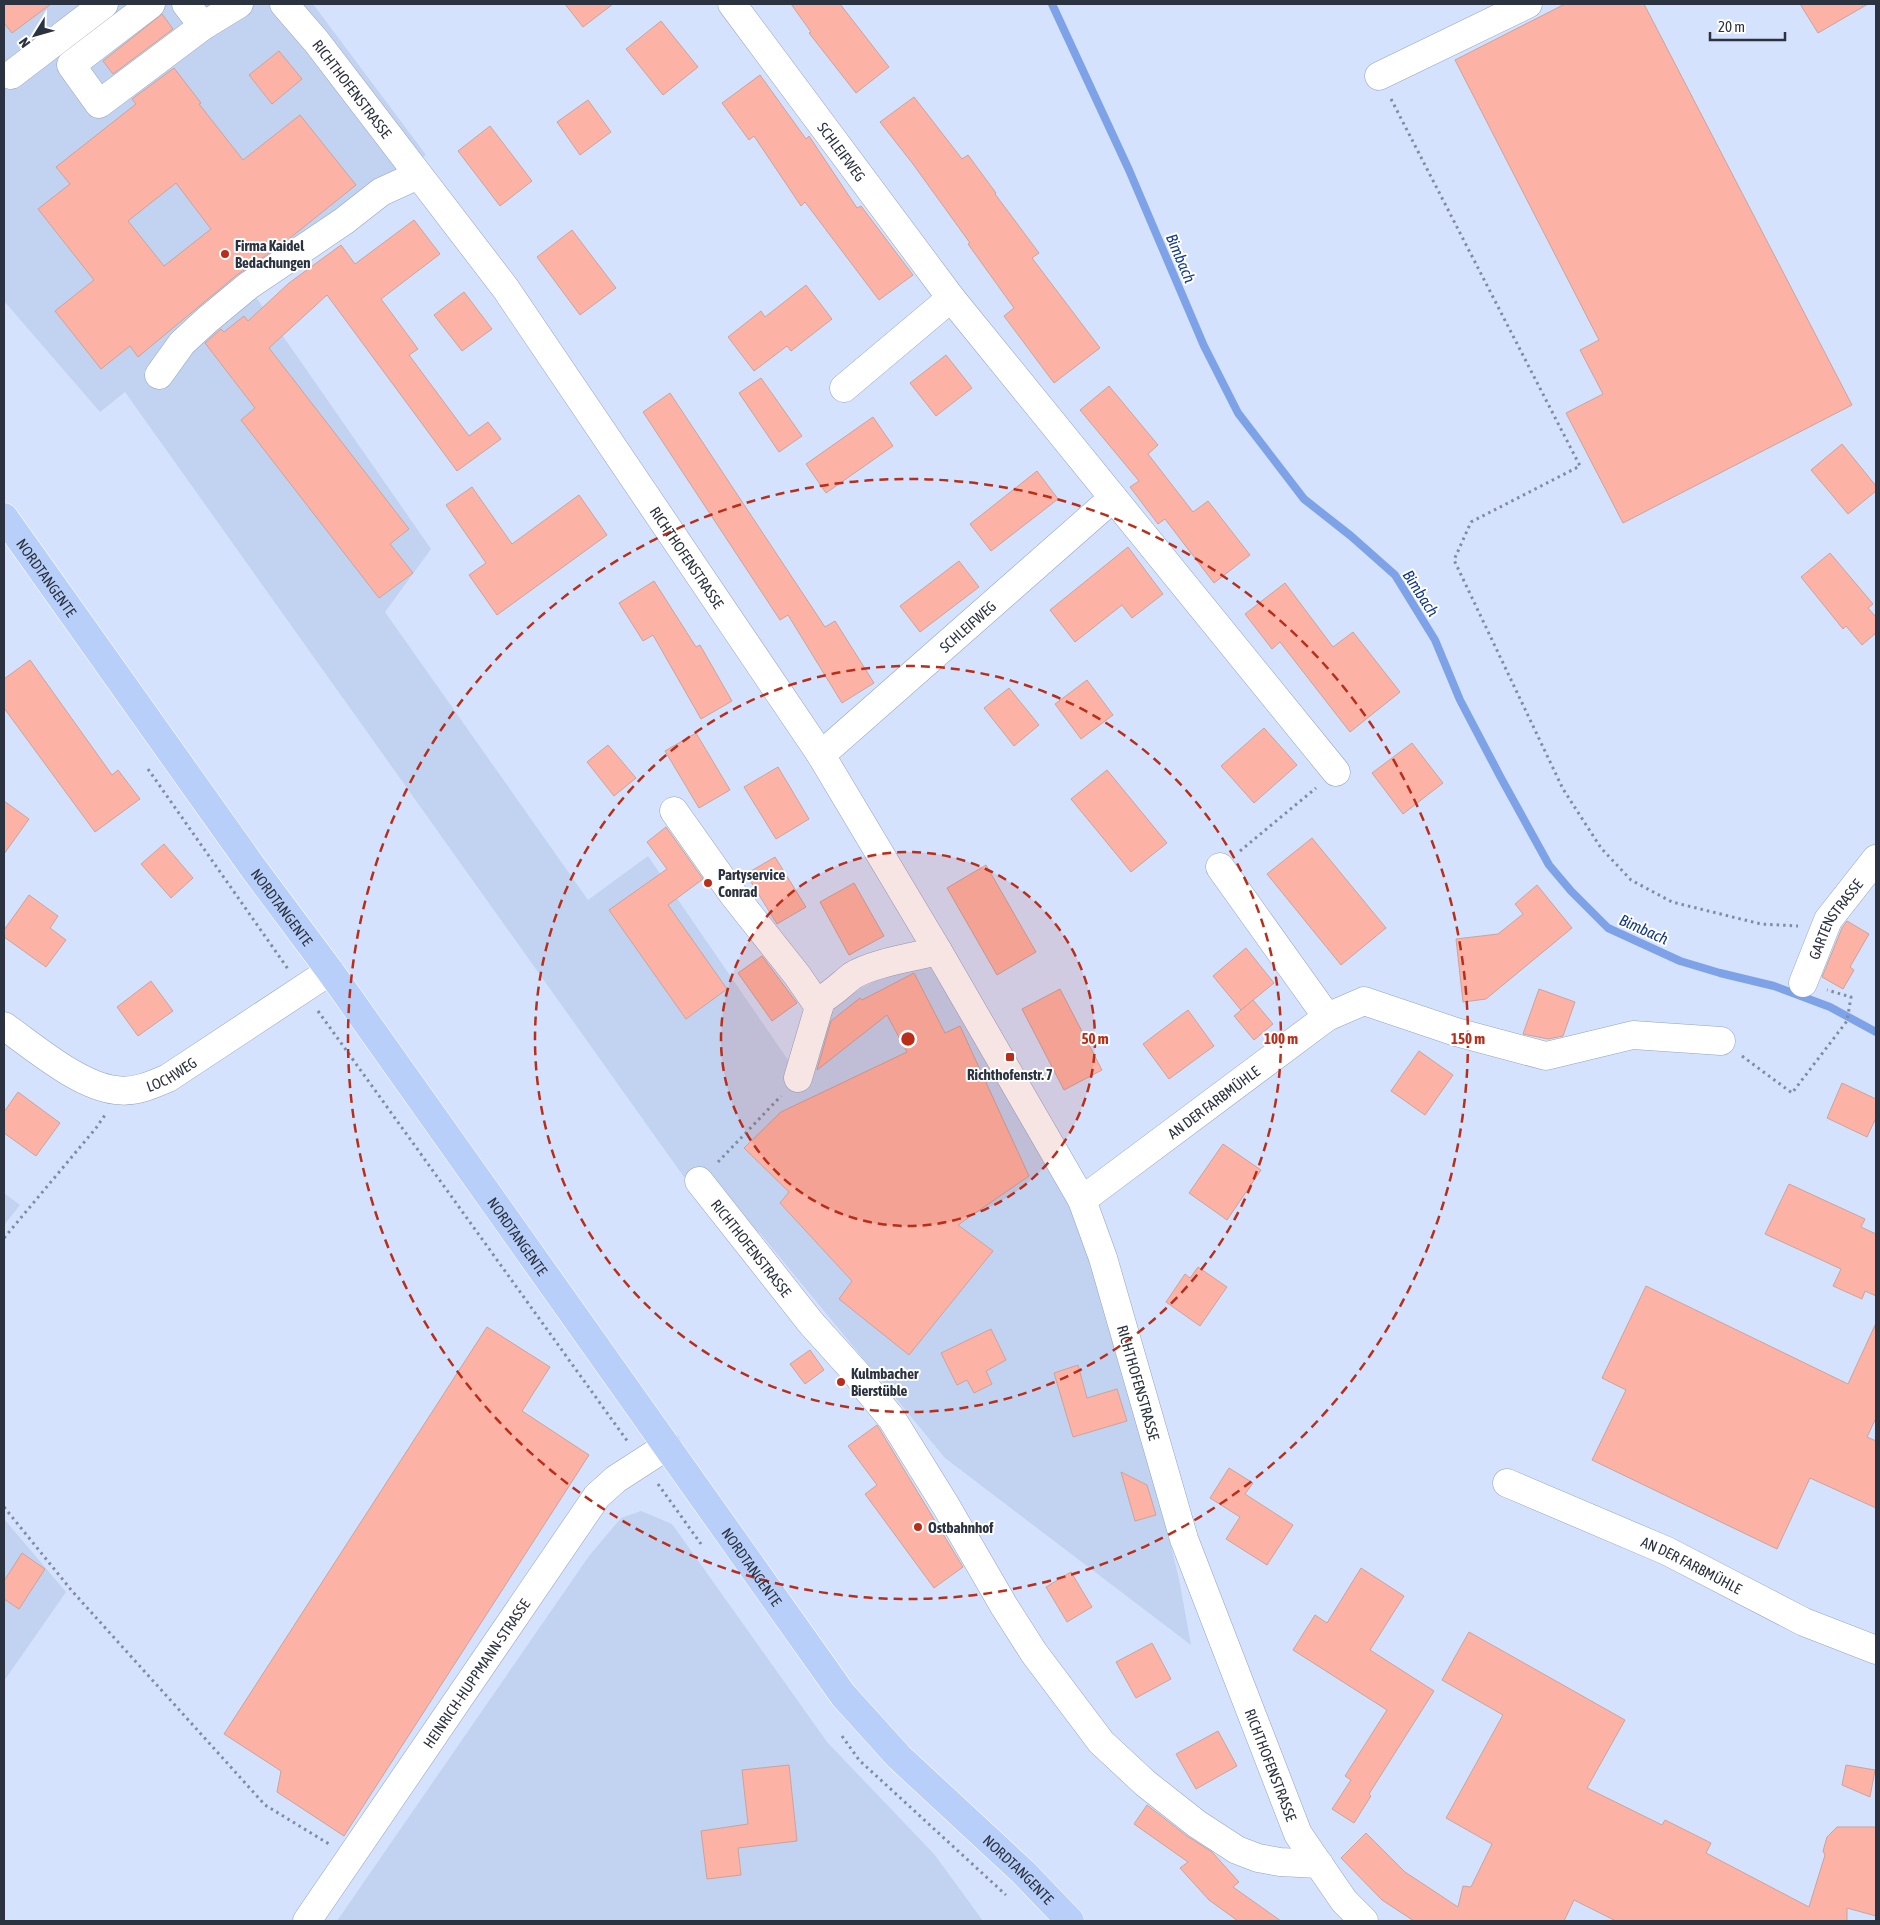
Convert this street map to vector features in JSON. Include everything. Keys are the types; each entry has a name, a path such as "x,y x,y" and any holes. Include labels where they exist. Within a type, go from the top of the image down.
{"main road":[{"name":"NORDTANGENTE","path":"4,517 330,971 843,1695 899,1757 1023,1872 1070,1921"}],"street":[{"path":"11,75 104,4"},
{"path":"151,4 71,65 99,104 203,26 238,4"},
{"path":"186,4 203,26"},
{"name":"RICHTHOFENSTRASSE","path":"284,4 316,41 506,290 821,755 1082,1200 1103,1258 1184,1539 1298,1834 1344,1901 1364,1921"},
{"name":"SCHLEIFWEG","path":"732,4 951,298 1336,772"},
{"path":"1379,76 1528,4"},
{"path":"159,375 182,343 248,286 344,221 381,192 418,175"},
{"path":"844,388 951,298"},
{"name":"SCHLEIFWEG","path":"821,755 1113,498"},
{"path":"674,811 732,893 797,975 818,1007"},
{"name":"GARTENSTRASSE","path":"1803,983 1828,920 1876,859"},
{"path":"1220,868 1326,1017"},
{"path":"798,1078 821,1000 836,991 853,976 887,962 938,952"},
{"name":"LOCHWEG","path":"4,1026 73,1074 95,1085 117,1091 143,1088 168,1078 330,971"},
{"name":"AN DER FARBMÜHLE","path":"1082,1200 1326,1017 1364,1001 1456,1032 1546,1056 1633,1035 1721,1040"},
{"name":"RICHTHOFENSTRASSE","path":"699,1181 810,1323 857,1374 892,1419 1034,1653 1101,1742 1145,1783 1197,1824 1237,1850 1258,1858 1280,1862 1318,1864"},
{"name":"HEINRICH-HUPPMANN-STRASSE","path":"307,1921 597,1496 616,1479 667,1446"},
{"name":"AN DER FARBMÜHLE","path":"1507,1484 1667,1551 1804,1622 1876,1650"}],"path":[{"path":"1379,76 1580,466 1470,522 1454,560 1563,789 1601,848 1632,880 1672,902 1761,924 1808,926 1828,920"},
{"path":"1220,868 1336,772"},
{"path":"1721,1040 1792,1093 1847,1021 1851,1000"},
{"path":"699,1181 798,1078"},
{"path":"4,1238 96,1128 117,1091"},
{"path":"4,1507 72,1591 265,1805 351,1857"}],"shaded area":[{"path":"4,4 313,4 426,155 281,255 248,286 431,549 385,612 588,900 648,856 788,1060 806,1056 824,1009 922,955 1082,1200 1121,1340 1179,1579 1191,1645 945,1458 759,1232 736,1250 125,392 100,412 4,301"},
{"path":"4,1193 20,1205 4,1225"},
{"path":"641,1511 672,1524 827,1742 934,1854 983,1921 337,1921 589,1556 621,1518"},
{"path":"4,1519 66,1592 4,1681"}],"building":[{"path":"4,4 51,4 12,33 4,23"},
{"path":"565,4 613,4 583,27"},
{"path":"791,4 840,4 889,67 856,93 809,33 811,32"},
{"path":"1565,4 1644,4 1852,405 1623,523 1566,413 1603,394 1580,350 1599,340 1455,60"},
{"path":"1800,4 1868,4 1818,33"},
{"path":"162,14 173,29 113,74 103,61"},
{"path":"661,21 698,67 663,95 626,49"},
{"path":"279,51 302,79 272,104 249,75"},
{"path":"174,68 201,103 199,104 243,160 300,115 356,185 280,246 238,274 138,357 130,346 101,369 55,311 94,280 38,209 70,184 56,167 136,104 132,99","holes":["176,183 211,229 164,266 128,221"]},
{"path":"760,75 806,139 809,136 857,208 861,206 913,275 879,300 805,202 801,206 754,136 749,140 722,103"},
{"path":"914,97 962,159 968,155 1039,253 1032,258 1100,348 1054,383 1004,316 1014,308 968,244 970,243 880,122"},
{"path":"588,100 611,132 580,155 557,122"},
{"path":"490,126 532,181 500,206 458,151"},
{"path":"414,220 440,254 381,299 418,349 409,355 469,436 488,422 501,439 457,471 327,295 269,348 409,529 390,544 413,573 379,598 241,420 255,408 205,343 221,329 224,332 244,316 248,321 289,283 341,245 355,264"},
{"path":"572,230 616,288 580,315 537,257"},
{"path":"806,285 832,319 791,351 787,346 754,371 728,337 761,311 765,317"},
{"path":"464,292 492,329 462,351 434,315"},
{"path":"946,355 972,388 936,416 910,383"},
{"path":"761,378 802,436 779,452 739,393"},
{"path":"1109,386 1158,445 1148,454 1193,512 1208,501 1250,555 1214,583 1165,519 1158,524 1130,487 1139,481 1080,410"},
{"path":"670,393 825,627 835,621 874,683 842,703 788,615 780,620 643,412"},
{"path":"873,417 893,446 826,493 806,464"},
{"path":"1842,444 1876,486 1876,491 1848,514 1811,470"},
{"path":"1037,471 1058,499 991,551 970,524"},
{"path":"472,487 512,544 579,495 607,535 497,615 469,575 486,563 446,505"},
{"path":"1128,547 1163,594 1132,618 1122,605 1075,642 1050,610"},
{"path":"1830,553 1873,604 1868,608 1876,617 1876,633 1862,645 1846,626 1843,629 1801,577"},
{"path":"959,561 979,587 920,632 900,606"},
{"path":"654,581 696,647 700,645 732,701 701,719 653,635 643,641 619,603"},
{"path":"1285,583 1333,647 1353,632 1400,692 1350,732 1280,642 1272,649 1245,614"},
{"path":"30,660 112,775 118,770 140,799 95,832 4,708 4,679"},
{"path":"1087,680 1113,715 1081,739 1055,704"},
{"path":"1009,688 1039,725 1014,746 984,708"},
{"path":"1264,728 1297,765 1254,803 1221,766"},
{"path":"696,733 730,790 699,808 665,751"},
{"path":"1412,743 1443,783 1403,814 1372,773"},
{"path":"608,745 636,778 614,796 587,762"},
{"path":"778,767 809,819 776,839 744,787"},
{"path":"1107,770 1167,843 1131,872 1071,799"},
{"path":"4,801 29,819 4,854"},
{"path":"666,827 703,879 668,905 727,989 686,1019 609,910 667,869 647,842"},
{"path":"1312,838 1386,928 1341,965 1267,874"},
{"path":"164,844 193,878 171,898 141,864"},
{"path":"775,857 806,907 777,924 746,874"},
{"path":"986,865 1036,952 997,975 947,888"},
{"path":"854,883 884,936 849,955 820,902"},
{"path":"1537,885 1572,928 1486,999 1463,1002 1456,939 1498,934 1523,914 1515,904"},
{"path":"29,895 58,916 50,928 66,940 46,967 4,937 4,930"},
{"path":"1847,921 1869,934 1850,967 1854,970 1843,989 1822,977 1842,928"},
{"path":"1246,948 1274,983 1241,1010 1213,976"},
{"path":"762,956 797,1003 772,1021 738,973"},
{"path":"914,973 945,1033 960,1026 1029,1176 958,1225 993,1251 909,1355 839,1299 852,1281 780,1203 789,1192 744,1148 781,1112 907,1052 887,1015 817,1070 831,1021 860,998 862,1000"},
{"path":"151,981 173,1011 138,1036 117,1007"},
{"path":"1060,989 1102,1070 1064,1090 1022,1009"},
{"path":"1539,989 1575,1002 1563,1036 1548,1039 1523,1034"},
{"path":"1253,1000 1273,1024 1254,1040 1234,1016"},
{"path":"1188,1010 1214,1046 1169,1079 1143,1044"},
{"path":"1419,1051 1453,1075 1425,1115 1391,1091"},
{"path":"1842,1083 1876,1099 1876,1118 1867,1137 1827,1118"},
{"path":"18,1092 60,1123 36,1156 4,1133 4,1112"},
{"path":"1223,1144 1261,1170 1227,1220 1189,1193"},
{"path":"1789,1184 1865,1219 1861,1227 1876,1234 1876,1296 1865,1291 1862,1299 1833,1286 1841,1269 1765,1234"},
{"path":"1198,1267 1227,1287 1200,1326 1166,1302 1185,1274 1190,1278"},
{"path":"1646,1286 1848,1384 1876,1323 1876,1418 1867,1437 1876,1441 1876,1508 1810,1478 1777,1549 1592,1460 1626,1390 1602,1378"},
{"path":"487,1327 550,1367 522,1411 589,1455 344,1836 277,1792 281,1771 224,1734"},
{"path":"991,1329 1006,1360 986,1371 992,1384 974,1393 967,1380 957,1385 941,1353"},
{"path":"810,1350 824,1370 805,1384 790,1364"},
{"path":"1078,1365 1087,1398 1117,1389 1127,1421 1073,1437 1054,1373"},
{"name":"Ostbahnhof","path":"877,1425 963,1567 934,1588 865,1494 877,1485 848,1446"},
{"path":"1229,1468 1253,1483 1245,1494 1293,1525 1267,1565 1226,1539 1240,1517 1210,1498"},
{"path":"1121,1472 1147,1485 1156,1515 1135,1521"},
{"path":"22,1553 45,1569 19,1609 4,1599 4,1581"},
{"path":"1361,1568 1404,1596 1370,1650 1434,1691 1369,1794 1371,1796 1354,1823 1332,1809 1351,1780 1345,1776 1387,1710 1293,1650 1315,1615 1327,1623"},
{"path":"1071,1572 1092,1607 1067,1622 1046,1587"},
{"path":"1469,1632 1625,1720 1587,1788 1662,1825 1665,1820 1711,1843 1706,1853 1809,1907 1825,1855 1823,1851 1827,1837 1837,1827 1876,1827 1876,1916 1847,1908 1847,1921 1616,1921 1574,1900 1564,1921 1414,1921 1382,1900 1341,1858 1366,1833 1405,1872 1458,1907 1463,1886 1471,1887 1492,1844 1446,1818 1503,1715 1442,1680"},
{"path":"1152,1643 1171,1679 1136,1698 1116,1662"},
{"path":"1218,1731 1237,1766 1196,1789 1176,1754"},
{"path":"789,1765 797,1841 738,1848 741,1875 707,1879 701,1831 748,1824 742,1770"},
{"path":"1846,1765 1875,1770 1870,1797 1842,1785"},
{"path":"1147,1805 1187,1836 1212,1852 1239,1882 1233,1887 1281,1921 1238,1921 1209,1900 1180,1868 1188,1862 1134,1824"}],"waterway":[{"name":"Bimbach","path":"1052,4 1129,170 1204,346 1238,413 1304,499 1351,536 1395,575 1435,640 1460,700 1549,865 1571,891 1608,928 1680,961 1774,986 1830,1007 1876,1032"}],"place":[{"name":"Firma Kaidel Bedachungen","path":"225,254"},
{"name":"Partyservice Conrad","path":"708,883"},
{"name":"Richthofenstr. 7","path":"1010,1057"},
{"name":"Kulmbacher Bierstüble","path":"841,1382"},
{"name":"Ostbahnhof","path":"918,1527"}]}
